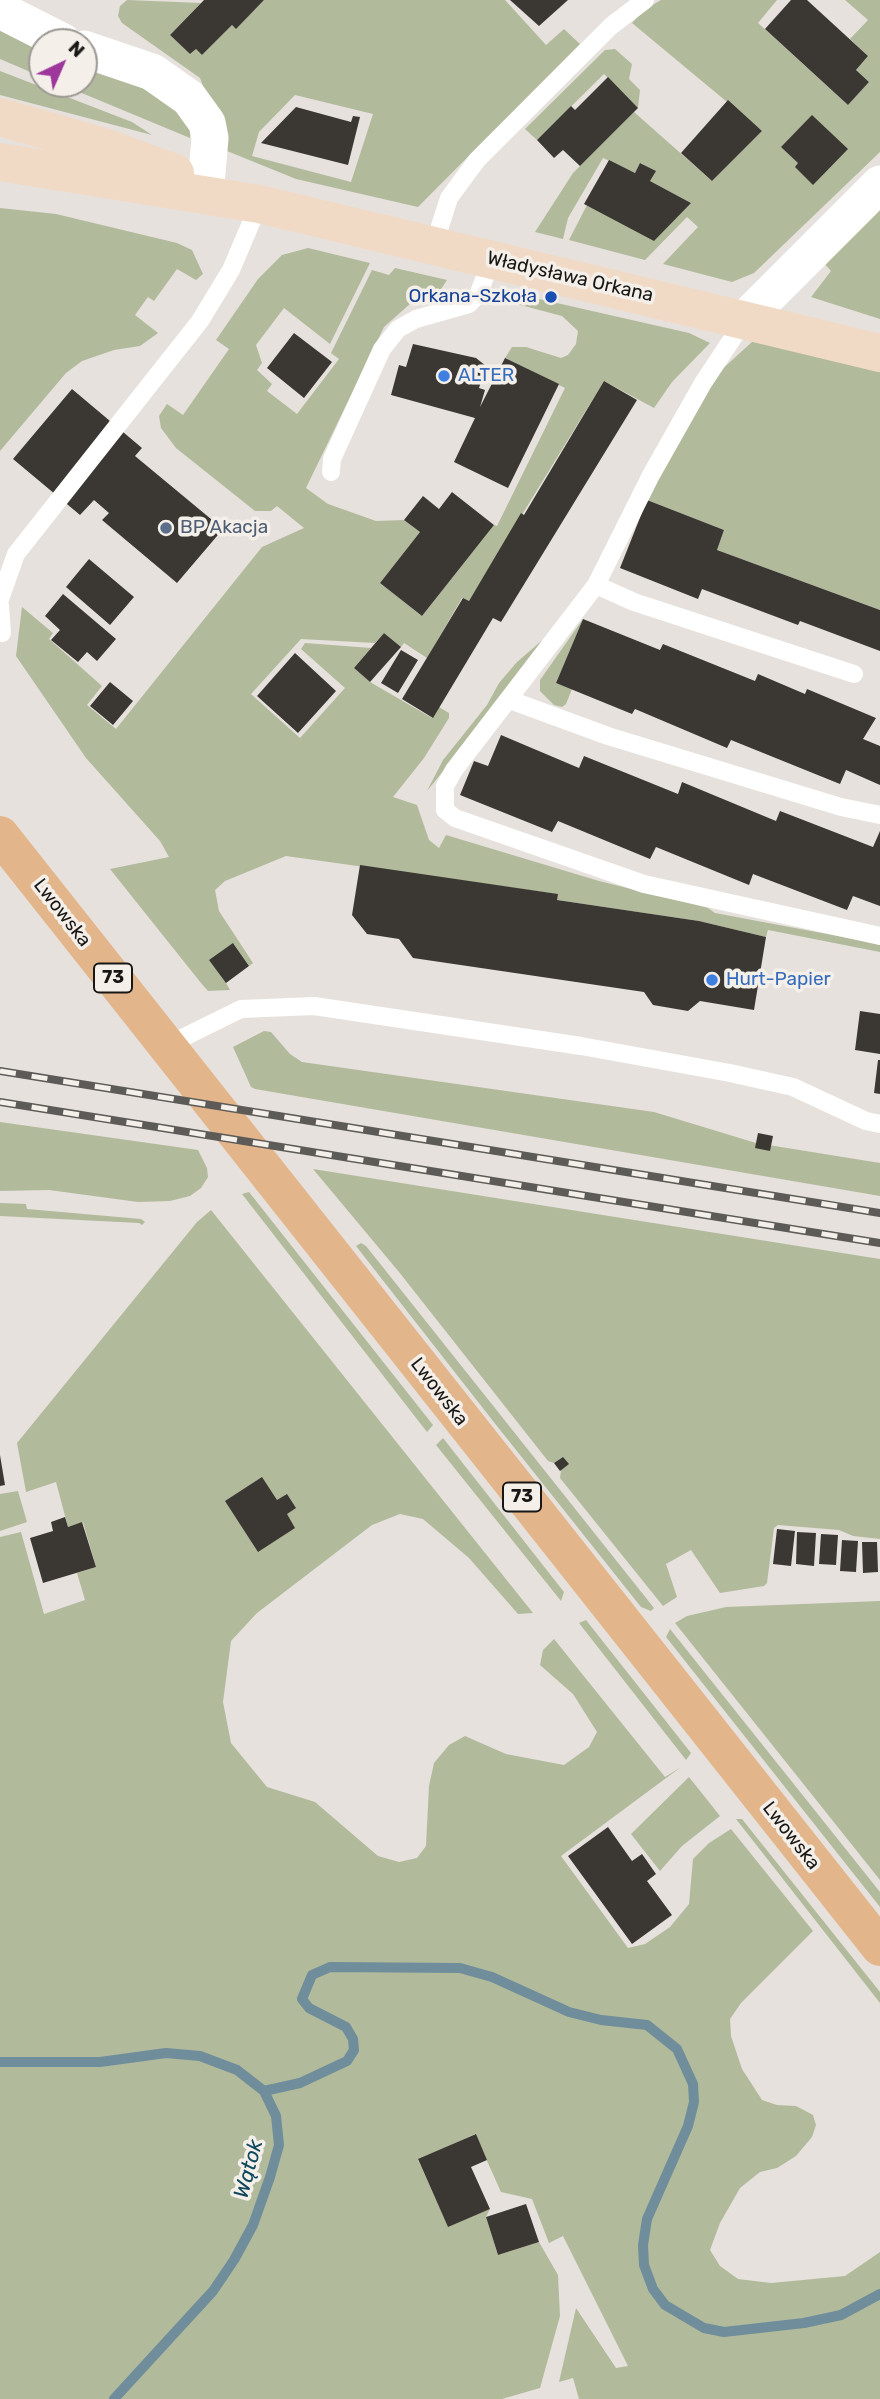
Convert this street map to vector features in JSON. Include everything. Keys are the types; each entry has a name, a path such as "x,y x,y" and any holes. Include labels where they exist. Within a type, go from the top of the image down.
{"main road":[{"name":"Lwowska","path":"0,835 880,1947"}],"street":[{"path":"0,10 35,28"},
{"path":"98,54 152,72 189,97 206,123 210,138 206,185"},
{"name":"Władysława Orkana","path":"0,117 107,148 259,204"},
{"name":"Władysława Orkana","path":"0,162 259,204 746,318 880,353"},
{"path":"746,318 880,184"}],"lane":[{"path":"434,245 449,198 477,160 611,26 645,0"},
{"path":"0,599 16,554 200,321 231,270 259,204"},
{"path":"331,472 332,459 382,349 398,329 416,319 469,303 478,295 492,259"},
{"path":"746,318 703,383 664,452 596,584 445,786 445,810 455,818 644,884 880,936"},
{"path":"596,584 634,602 854,674"},
{"path":"0,605 2,633"},
{"path":"510,700 660,752 841,807 880,815"},
{"path":"166,1046 241,1009 314,1006 581,1046 730,1073 793,1087 866,1121 880,1124"}],"green space":[{"path":"127,0 201,3 170,35 190,54 196,49 202,55 232,25 235,28 264,0 505,0 546,45 564,29 580,44 418,207 296,179 227,151 200,78 122,23 118,16 120,6","holes":["295,95 373,114 351,182 252,156 259,132"]},
{"path":"661,0 777,0 758,23 848,105 869,82 856,70 868,56 850,39 868,20 845,0 880,0 880,152 754,273 732,282 663,264 698,227 687,217 645,260 569,240 587,205 691,203 650,181 655,171 641,163 635,173 603,158 568,218 563,239 535,232 573,173 634,112 712,181 762,131 632,23 644,10"},
{"path":"0,21 28,36 28,71 0,59"},
{"path":"615,49 632,64 629,79 640,90 638,108 604,74 537,140 525,129 605,50"},
{"path":"98,69 170,100 191,131 190,138 94,98 98,98"},
{"path":"0,71 28,82 28,98 70,98 132,122 152,135 0,95"},
{"path":"880,206 880,319 811,297 831,271 824,263"},
{"path":"0,208 56,214 177,243 192,250 203,274 196,280 177,269 154,301 148,297 135,315 158,333 140,346 114,350 82,361 66,373 0,451"},
{"path":"308,248 370,263 330,344 284,308 256,345 262,363 257,370 272,384 267,391 297,414 339,359 331,353 372,270 389,275 395,268 447,280 441,289 420,295 384,327 306,488 328,504 376,521 404,520 420,532 380,583 422,616 494,525 497,526 565,388 505,358 512,347 526,347 561,358 568,355 576,344 578,331 562,316 509,302 504,291 689,333 710,343 672,382 654,408 604,381 469,601 462,598 427,658 404,643 401,647 384,633 375,643 301,639 251,694 300,738 345,688 301,649 305,643 371,648 354,668 370,682 432,718 439,707 449,713 449,718 424,758 393,797 417,805 429,840 439,848 446,835 599,881 708,908 715,913 880,944 880,952 768,930 766,937 699,921 557,900 557,894 286,856 225,881 215,890 219,911 253,963 249,966 234,944 226,983 230,990 208,991 201,983 110,869 169,857 160,841 86,758 16,656 22,607 53,633 49,639 102,686 87,705 116,729 262,547 304,528 277,506 271,511 255,511 176,448 161,428 159,416 167,404 183,415 229,349 216,340 258,279 282,255"},
{"path":"753,341 880,372 880,610 717,550 724,530 647,500 717,374"},
{"path":"583,619 556,683 572,689 566,704 562,707 554,705 540,691 540,680"},
{"path":"546,637 516,681 427,791 443,760 487,705 499,683 517,662"},
{"path":"264,1031 271,1032 290,1054 302,1062 654,1112 756,1143 880,1163 880,1196 255,1089 251,1087 233,1047"},
{"path":"0,1122 198,1150 207,1168 208,1177 201,1188 190,1196 170,1201 138,1202 49,1190 0,1191"},
{"path":"313,1169 880,1259 880,1539 853,1536 839,1530 778,1525 774,1528 767,1583 764,1586 720,1593 691,1550 666,1564 677,1597 663,1606 560,1478 563,1457 554,1463 548,1461 399,1272"},
{"path":"249,1192 433,1425 427,1432 242,1194"},
{"path":"0,1203 26,1204 27,1209 141,1219 145,1222 142,1225 0,1216"},
{"path":"211,1210 533,1613 518,1614 469,1558 423,1519 400,1514 372,1525 257,1613 231,1641 223,1702 231,1743 267,1787 315,1802 378,1856 399,1862 417,1858 426,1846 429,1786 434,1763 449,1745 465,1736 506,1754 564,1765 589,1747 597,1732 573,1694 540,1665 543,1650 554,1639 665,1777 681,1767 561,1856 628,1948 645,1944 670,1927 689,1904 693,1859 709,1843 731,1829 813,1931 741,2003 730,2019 731,2036 742,2069 762,2100 777,2105 796,2106 813,2115 816,2125 812,2137 796,2156 777,2168 760,2172 740,2188 720,2223 710,2250 720,2266 738,2279 771,2283 845,2276 880,2252 880,2399 579,2399 573,2378 559,2382 576,2308 616,2368 628,2366 563,2236 549,2243 532,2199 501,2192 475,2134 418,2160 448,2226 490,2209 486,2217 498,2255 539,2242 558,2275 560,2316 540,2388 502,2399 0,2399 0,1537 21,1532 44,1614 85,1600 77,1573 96,1567 83,1522 68,1527 56,1482 26,1492 17,1443 197,1222"},
{"path":"361,1243 654,1608 651,1611 641,1607 493,1421 356,1246"},
{"path":"443,1438 564,1592 561,1601 436,1445"},
{"path":"18,1491 27,1522 0,1531 0,1494"},
{"path":"880,1601 880,1880 675,1623 687,1616 726,1607"},
{"path":"586,1620 691,1753 686,1760 579,1623"},
{"path":"670,1629 880,1892 880,1907 666,1637"},
{"path":"689,1777 720,1816 682,1846 660,1871 631,1834"},
{"path":"736,1819 742,1819 880,1992 880,2003"}],"building":[{"path":"204,0 264,0 236,29 232,25 202,55 196,49 190,54 170,35"},
{"path":"510,0 568,0 539,26"},
{"path":"791,0 807,0 868,56 856,70 869,82 848,105 765,29"},
{"path":"608,77 638,108 580,166 563,150 554,158 537,140 571,106 575,110"},
{"path":"728,100 762,131 712,181 681,153"},
{"path":"296,107 351,122 353,116 360,117 348,165 261,143"},
{"path":"812,115 848,149 813,185 795,167 798,163 781,147"},
{"path":"609,160 635,173 640,163 656,171 650,181 691,203 654,241 584,204"},
{"path":"294,333 332,362 304,398 267,368"},
{"path":"413,344 476,358 486,366 479,388 485,390 480,407 505,358 559,384 508,488 454,462 475,418 391,395 399,365 406,367"},
{"path":"604,381 637,400 501,622 493,618 433,718 402,699 463,598 469,601 521,513 524,515"},
{"path":"72,389 142,448 135,456 223,529 177,583 102,520 109,513 94,500 80,515 13,459"},
{"path":"452,492 494,525 422,616 380,583 420,532 404,520 423,496 439,509"},
{"path":"647,500 724,530 717,550 880,610 880,651 800,621 798,625 702,589 698,599 620,568"},
{"path":"89,559 134,597 110,625 66,587"},
{"path":"63,594 116,639 97,661 87,652 78,662 51,640 60,630 45,616"},
{"path":"583,619 660,650 663,644 755,681 758,674 805,694 807,689 876,718 863,739 880,746 880,785 846,770 840,784 731,740 727,748 635,709 632,714 556,683"},
{"path":"384,633 401,647 370,682 354,668"},
{"path":"401,650 418,660 398,693 381,683"},
{"path":"295,653 336,691 298,733 257,696"},
{"path":"110,682 133,701 113,725 90,706"},
{"path":"501,735 579,768 584,756 678,794 682,782 776,821 780,811 873,847 880,831 880,906 853,896 847,910 753,874 749,885 656,847 650,859 558,821 552,832 460,795 474,761 488,766"},
{"path":"360,865 558,894 557,900 699,921 766,937 754,1010 700,1001 688,1011 653,1005 644,992 413,958 399,939 367,934 352,915"},
{"path":"233,943 249,966 226,983 209,960"},
{"path":"860,1011 880,1014 880,1054 855,1050"},
{"path":"880,1060 880,1094 874,1093"},
{"path":"758,1133 773,1136 770,1151 755,1148"},
{"path":"0,1455 5,1485 0,1486"},
{"path":"563,1457 569,1464 560,1471 554,1463"},
{"path":"262,1477 277,1500 287,1494 296,1508 287,1514 295,1528 258,1552 225,1501"},
{"path":"65,1517 68,1527 82,1522 96,1567 43,1583 30,1538 53,1531 51,1522"},
{"path":"777,1529 795,1531 791,1566 773,1564"},
{"path":"797,1532 816,1533 814,1566 796,1564"},
{"path":"821,1534 838,1535 836,1565 819,1564"},
{"path":"842,1540 858,1541 856,1572 840,1571"},
{"path":"862,1542 877,1542 878,1572 863,1573"},
{"path":"608,1827 632,1861 642,1854 656,1874 647,1881 672,1915 632,1944 568,1856"},
{"path":"476,2134 487,2160 471,2167 490,2209 448,2227 418,2159"},
{"path":"526,2204 539,2242 498,2255 486,2217"}],"waterway":[{"path":"264,2091 300,2083 347,2061 354,2050 353,2039 346,2027 309,2008 302,1999 312,1975 330,1967 460,1968 492,1977 569,2012 601,2020 647,2025 677,2049 693,2084 694,2102 688,2126 647,2219 643,2245 644,2265 653,2289 665,2305 704,2328 724,2332 804,2323 841,2315 880,2294"},
{"name":"Wątok","path":"0,2062 100,2062 166,2053 200,2056 237,2070 264,2091 276,2116 279,2145 270,2177 253,2225 234,2260 213,2291 114,2399"}],"railway":[{"path":"0,1071 880,1213"},
{"path":"0,1102 880,1243"}],"place":[{"name":"Orkana-Szkoła","path":"551,297"},
{"name":"ALTER","path":"444,376"},
{"name":"BP Akacja","path":"166,528"},
{"name":"Hurt-Papier","path":"712,980"}]}
